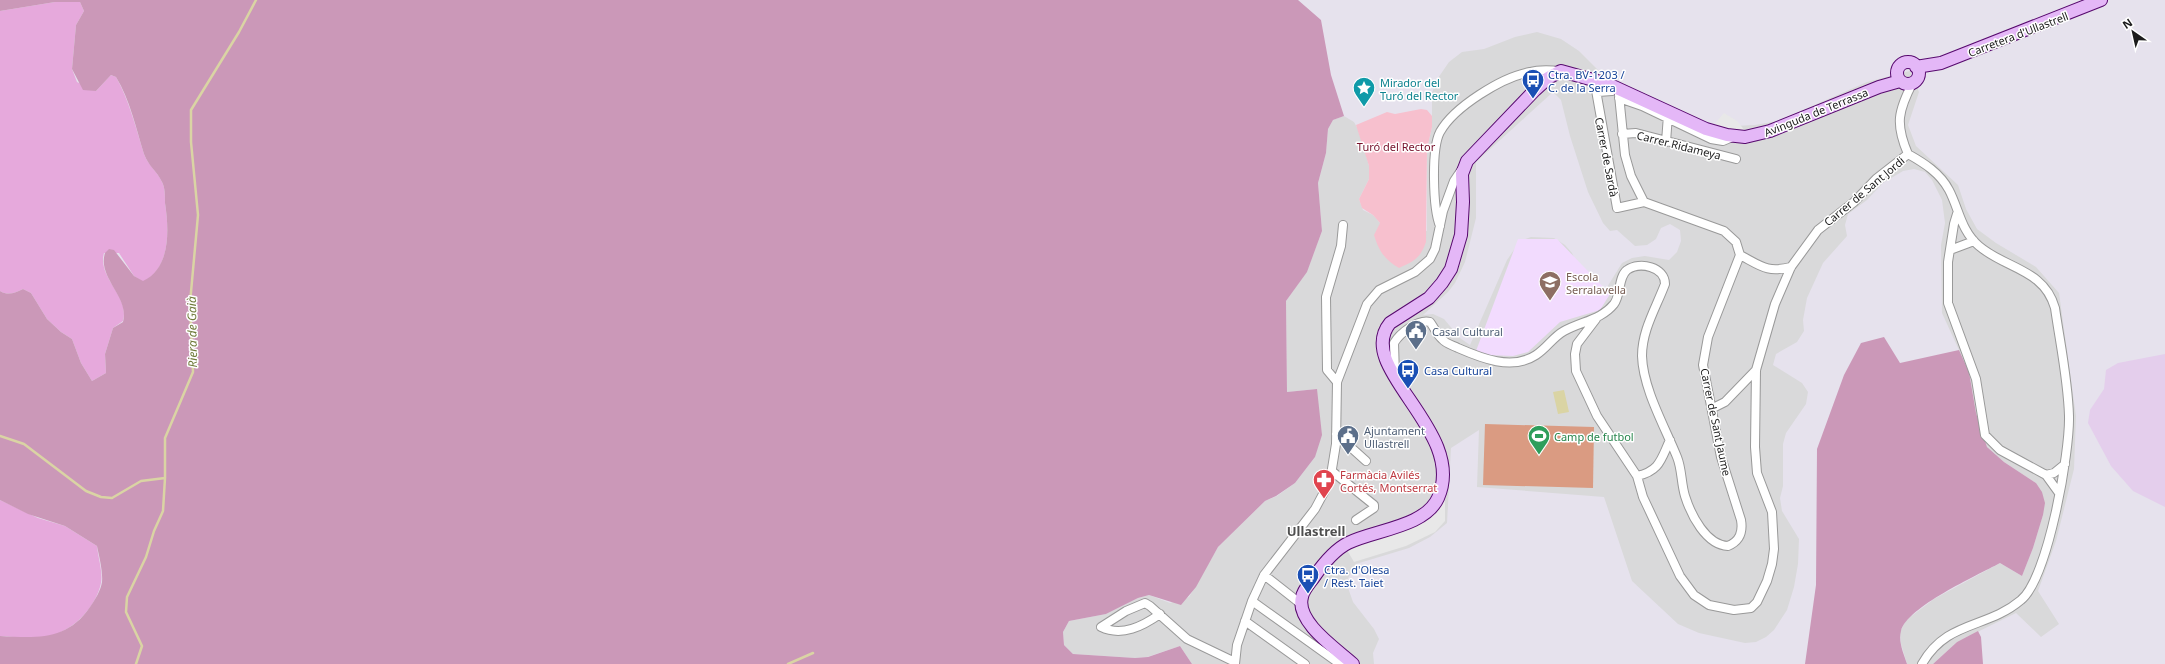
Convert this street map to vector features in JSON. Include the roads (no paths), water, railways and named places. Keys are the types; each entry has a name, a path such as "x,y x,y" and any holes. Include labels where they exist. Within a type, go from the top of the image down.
{"street":[{"name":"Carretera d'Ullastrell","path":"1908,77 1934,65 2101,0"},
{"path":"1440,226 1436,216 1435,154 1440,131 1461,108 1509,79 1530,72 1549,70 1561,71"},
{"name":"Avinguda de Terrassa","path":"1561,71 1594,79 1619,93 1706,130 1736,136 1756,136 1908,77"},
{"path":"1160,614 1134,629 1116,631 1101,628 1121,614 1145,603 1160,614 1187,638 1235,663 1237,645 1252,601 1264,575 1315,509 1330,481 1333,472 1336,434 1337,382 1354,333 1367,304 1379,290 1424,265 1435,249 1443,211 1454,181 1474,150 1548,78 1561,71"},
{"path":"1908,77 1905,100 1899,114 1898,125 1908,154 1932,169 1944,183 1953,199 1958,214 1974,241 1986,251 2040,282 2053,299 2069,416 2066,464 2050,536 2035,581 2026,596 2011,607 1941,640 1928,654 1922,664"},
{"name":"Carrer de Sardà","path":"1594,79 1617,208 1644,202"},
{"path":"1619,93 1625,155 1631,176 1644,202 1724,231 1736,242 1740,255 1771,270 1791,267"},
{"path":"1666,142 1668,115"},
{"name":"Carrer Ridameya","path":"1622,134 1636,133 1736,159"},
{"name":"Carrer de Sant Jordi","path":"1637,476 1643,496 1672,561 1680,576 1694,596 1710,605 1724,609 1742,610 1754,606 1767,581 1774,549 1772,512 1755,464 1756,370 1775,304 1791,267 1818,230 1854,202 1876,179 1908,154"},
{"path":"1353,664 1314,629 1305,616 1301,604 1304,592 1323,564 1339,549 1356,540 1413,520 1432,507 1439,497 1443,478 1437,444 1423,418 1395,378 1384,355 1382,347 1384,333 1390,323 1429,298 1442,283 1451,269 1459,243 1462,225 1463,168"},
{"path":"1958,214 1952,230 1948,262 1948,303 1976,379 1985,435 2000,450 2046,475 2059,493"},
{"path":"1337,382 1327,370 1326,297 1341,246 1343,225"},
{"path":"1950,250 1974,241"},
{"name":"Carrer de Sant Jaume","path":"1596,319 1615,303 1624,273 1628,269 1633,267 1654,268 1659,270 1665,279 1665,284 1646,329 1642,357 1647,382 1678,459 1685,496 1695,519 1714,542 1723,546 1732,544 1741,533 1741,520 1721,457 1713,408 1703,365 1704,352 1740,255"},
{"path":"1395,378 1394,342 1397,338 1419,323 1430,322 1441,339 1476,357 1488,360 1513,361 1525,360 1536,355 1562,332 1596,319"},
{"path":"1596,319 1577,344 1575,354 1576,371 1597,416 1637,476 1649,474 1654,470 1670,440"},
{"path":"1713,408 1725,402 1756,370"},
{"path":"1336,434 1366,461"},
{"path":"2046,475 2054,473 2066,464"},
{"path":"1333,472 1374,505 1371,512 1356,520"},
{"path":"1264,575 1301,604"},
{"path":"1252,601 1340,664"},
{"path":"1245,621 1305,664"}],"waterway":[{"name":"Riera de Gaià","path":"136,664 142,646 126,612 127,597 146,557 154,531 163,511 165,438 193,372 190,303 198,215 191,142 191,110 239,32 256,0"},
{"path":"0,436 24,444 86,491 101,497 112,498 141,481 165,478"},
{"path":"788,664 813,653"}],"place":[{"name":"Ctra. BV-1203 / C. de la Serra","path":"1533,100"},
{"name":"Mirador del Turó del Rector","path":"1364,108"},
{"name":"Escola Serralavella","path":"1550,302"},
{"name":"Casal Cultural","path":"1416,350"},
{"name":"Casa Cultural","path":"1408,390"},
{"name":"Ajuntament Ullastrell","path":"1348,456"},
{"name":"Camp de futbol","path":"1539,456"},
{"name":"Farmàcia Avilés Cortés, Montserrat","path":"1324,500"},
{"name":"Ctra. d'Olesa / Rest. Taiet","path":"1308,594"}],"district":[{"name":"Ullastrell","path":"1316,531"}],"park label":[{"name":"Turó del Rector","path":"1396,146"}]}
